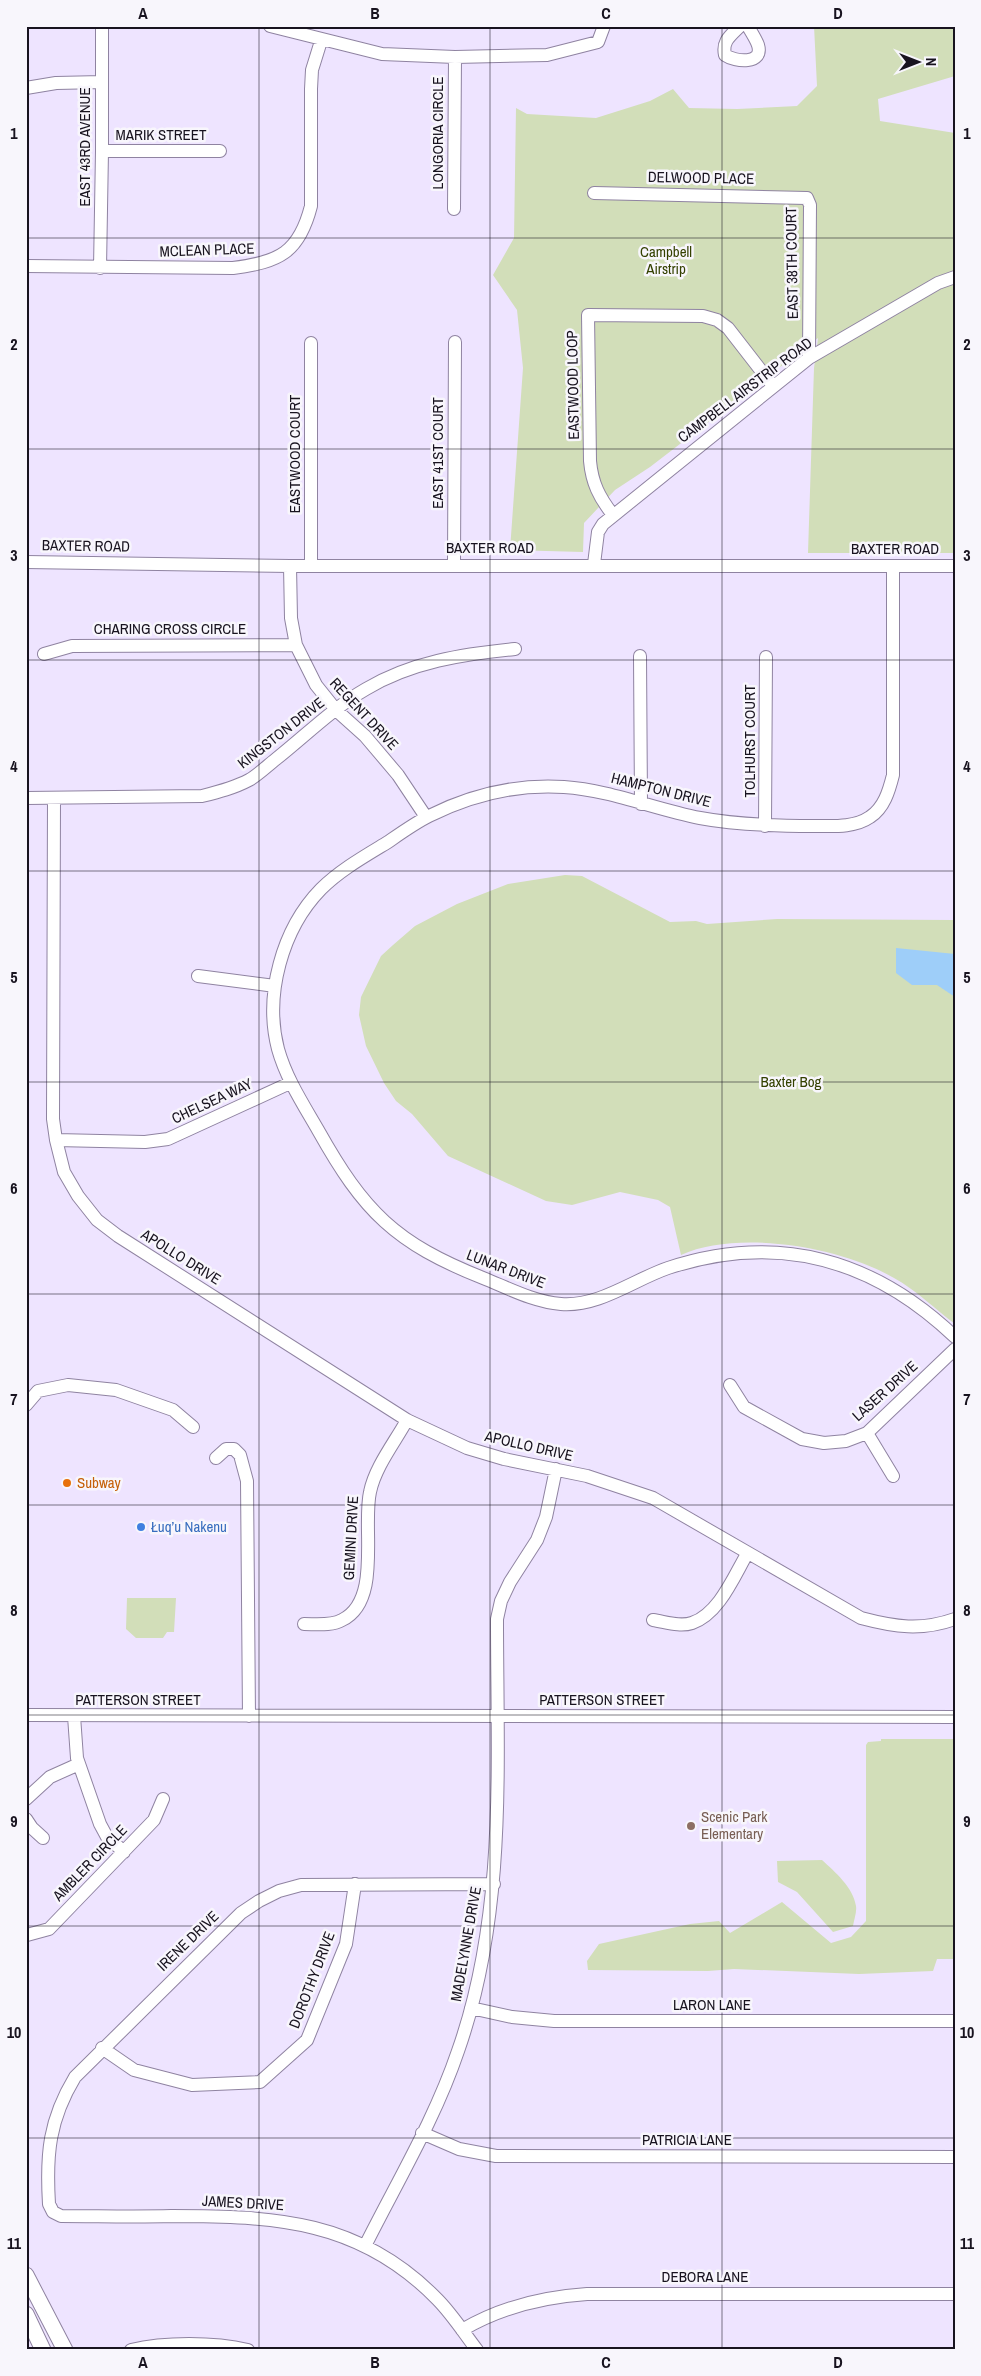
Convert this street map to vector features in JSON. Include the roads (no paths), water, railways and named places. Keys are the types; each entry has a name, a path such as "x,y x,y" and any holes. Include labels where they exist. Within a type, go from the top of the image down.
{"main road":[{"path":"26,2275 65,2350"},
{"path":"26,2314 44,2350"}],"street":[{"name":"EAST 43RD AVENUE","path":"100,268 102,26"},
{"path":"270,26 321,41 382,54 455,57 546,55 598,42 604,26"},
{"path":"740,26 728,37 724,47 725,55 733,61 744,62 753,59 757,54 758,46 748,26"},
{"name":"MCLEAN PLACE","path":"26,266 233,268 263,264 283,255 298,240 307,224 311,206 312,70 321,41"},
{"name":"LONGORIA CIRCLE","path":"454,209 455,57"},
{"path":"26,88 48,84 102,82"},
{"name":"MARIK STREET","path":"102,151 220,150"},
{"name":"DELWOOD PLACE","path":"594,193 807,198"},
{"name":"EAST 38TH COURT","path":"807,198 810,205 809,358"},
{"name":"CAMPBELL AIRSTRIP ROAD","path":"594,564 598,532 603,524 773,386 809,358 938,283 955,277"},
{"name":"EASTWOOD LOOP","path":"613,515 598,496 592,479 590,461 588,315 703,316 717,320 728,328 773,386"},
{"name":"EAST 41ST COURT","path":"454,564 455,342"},
{"name":"EASTWOOD COURT","path":"311,343 311,565"},
{"name":"BAXTER ROAD","path":"26,562 290,566 454,564 955,566"},
{"name":"REGENT DRIVE","path":"290,566 290,618 296,645 316,685 336,710 365,736 398,775 426,817"},
{"name":"HAMPTON DRIVE","path":"275,986 281,959 296,923 320,890 348,867 426,817 463,801 499,791 534,787 564,787 596,791 702,818 766,826 843,826 859,823 871,817 881,807 889,791 893,775 893,566"},
{"name":"CHARING CROSS CIRCLE","path":"44,654 72,646 296,645"},
{"name":"KINGSTON DRIVE","path":"26,798 202,796 226,790 249,780 336,710 365,689 394,674 430,662 472,653 515,649"},
{"path":"640,656 641,804"},
{"name":"TOLHURST COURT","path":"766,657 766,826"},
{"name":"APOLLO DRIVE","path":"54,799 53,1119 64,1172 78,1196 97,1220 118,1236 407,1420 467,1448 504,1459 556,1469 620,1485 653,1498 747,1554 861,1618 912,1628 935,1626 955,1619"},
{"path":"198,976 275,986"},
{"name":"LUNAR DRIVE","path":"275,986 274,1019 278,1048 290,1083 345,1177 382,1220 420,1249 446,1263 541,1301 563,1304 588,1303 668,1268 700,1259 761,1252 796,1254 832,1262 900,1292 932,1315 955,1336"},
{"name":"CHELSEA WAY","path":"56,1140 145,1142 168,1139 290,1083"},
{"name":"LASER DRIVE","path":"730,1385 744,1407 802,1439 824,1444 846,1441 867,1434 955,1349"},
{"path":"26,1405 38,1391 68,1386 116,1390 173,1410 193,1428"},
{"name":"GEMINI DRIVE","path":"304,1624 340,1622 351,1615 364,1592 368,1569 367,1505 371,1489 407,1420"},
{"path":"867,1434 893,1476"},
{"path":"216,1458 226,1449 234,1449 240,1455 247,1481 249,1716"},
{"name":"MADELYNNE DRIVE","path":"365,2246 422,2133 458,2051 481,1970 494,1884 497,1619 501,1602 521,1563 537,1540 546,1517 556,1469"},
{"path":"653,1620 676,1624 691,1623 703,1618 717,1604 747,1554"},
{"name":"PATTERSON STREET","path":"26,1716 497,1715 955,1717"},
{"path":"74,1716 75,1744 79,1764 100,1824 107,1836 124,1852"},
{"path":"26,1799 50,1778 79,1764"},
{"name":"AMBLER CIRCLE","path":"27,1935 49,1929 154,1820 163,1799"},
{"path":"26,1819 43,1838"},
{"name":"DOROTHY DRIVE","path":"102,2048 134,2070 192,2085 260,2082 307,2040 346,1944 355,1884"},
{"name":"IRENE DRIVE","path":"53,2212 49,2204 47,2177 48,2148 53,2121 63,2097 75,2076 223,1928 258,1901 279,1891 301,1885 494,1884"},
{"name":"LARON LANE","path":"471,2008 512,2017 554,2021 955,2021"},
{"name":"PATRICIA LANE","path":"422,2133 459,2149 496,2156 955,2157"},
{"name":"JAMES DRIVE","path":"53,2212 61,2216 263,2218 321,2228 365,2246 394,2263 415,2279 438,2299 477,2350"},
{"name":"DEBORA LANE","path":"462,2330 479,2320 514,2306 551,2296 578,2294 955,2294"},
{"path":"131,2350 148,2346 212,2346 248,2350"}],"water":[{"path":"896,948 955,954 955,997 937,985 912,985 896,973"}],"place":[{"name":"Subway","path":"67,1483"},
{"name":"Łuq’u Nakenu","path":"141,1527"},
{"name":"Scenic Park Elementary","path":"691,1826"}],"park label":[{"name":"Campbell Airstrip","path":"666,260"},
{"name":"Baxter Bog","path":"791,1082"}]}
